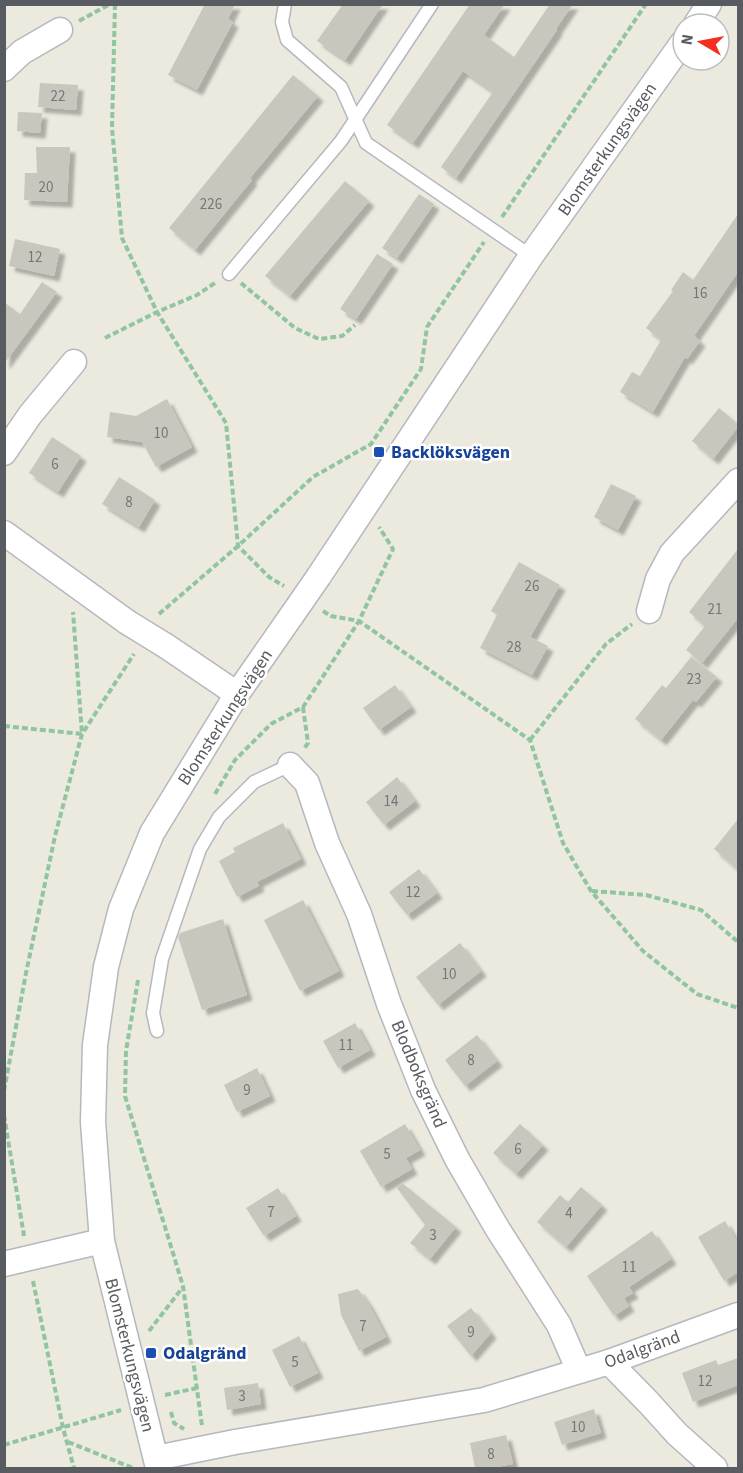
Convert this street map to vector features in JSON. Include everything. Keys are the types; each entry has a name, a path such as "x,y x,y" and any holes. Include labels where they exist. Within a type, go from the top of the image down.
{"street":[{"path":"4,69 22,52 60,30"},
{"name":"Blomsterkungsvägen","path":"150,1465 102,1240 93,1122 94,1045 106,967 121,909 152,833 237,694 366,506 531,256 671,59"},
{"path":"4,453 30,415 74,362"},
{"path":"649,611 658,579 672,553 738,481"},
{"path":"4,533 127,622 237,694"},
{"name":"Blodboksgränd","path":"290,765 307,783 327,843 359,914 389,1004 423,1090 457,1159 496,1228 559,1325 579,1371"},
{"path":"4,1263 102,1240"},
{"name":"Odalgränd","path":"150,1465 204,1442 304,1430 484,1400 609,1362 738,1315"},
{"path":"609,1362 677,1434 715,1468"}],"lane":[{"path":"285,4 282,22 287,40 341,87 366,143 531,256"},
{"path":"229,274 341,141 432,4"},
{"path":"157,1031 153,1013 162,959 200,849 219,817 254,782 290,765"}],"path":[{"path":"60,30 110,4"},
{"path":"115,4 112,128 122,238 157,312 226,423 238,546 269,577 287,588"},
{"path":"153,622 160,612 238,546 313,477 371,444 421,369 427,327 646,4"},
{"path":"105,338 197,295 229,274 295,328 319,339 342,336 355,325"},
{"path":"212,798 235,760 271,724 303,706 359,621 393,549 366,506"},
{"path":"71,582 82,734"},
{"path":"322,610 331,616 359,621 530,740 563,843 591,891 643,951 697,994 738,1008"},
{"path":"530,740 606,644 649,611"},
{"path":"4,1091 55,836 82,734 135,653"},
{"path":"290,765 308,743 303,706"},
{"path":"4,726 82,734"},
{"path":"591,891 646,895 701,910 738,942"},
{"path":"139,979 126,1051 125,1096 183,1286 204,1442"},
{"path":"148,1333 183,1286"},
{"path":"162,1384 174,1423 204,1442"},
{"path":"4,1445 63,1428 74,1468"},
{"path":"67,1442 150,1465"}],"building":[{"path":"205,4 235,4 228,19 233,22 197,90 168,75"},
{"path":"343,4 383,4 345,60 317,41"},
{"path":"470,4 505,4 484,35 514,57 550,4 573,4 456,178 441,167 493,92 463,71 413,143 387,125"},
{"path":"293,75 318,96 250,178 252,180 195,250 169,228"},
{"path":"40,83 78,85 76,110 38,107"},
{"path":"18,112 42,113 40,133 17,131"},
{"path":"36,147 70,147 67,202 24,200 25,173 37,173"},
{"path":"345,181 369,201 290,296 265,276"},
{"path":"419,194 434,204 397,258 382,248"},
{"path":"738,214 738,272 694,336 700,341 687,359 685,357 653,412 620,392 632,372 640,376 661,340 646,328 673,291 671,290 683,272 693,280"},
{"path":"15,239 60,249 54,276 9,266"},
{"path":"377,254 393,264 356,319 340,309"},
{"path":"42,282 57,292 4,364 4,302 20,314"},
{"path":"167,399 192,447 156,467 142,442 107,437 110,412 136,416"},
{"path":"719,408 738,424 738,427 713,459 692,441"},
{"path":"52,437 81,456 58,492 29,473"},
{"path":"119,477 155,500 139,527 102,504"},
{"path":"611,484 636,496 618,530 594,517"},
{"path":"738,549 738,618 702,663 686,650 705,626 689,612"},
{"path":"519,562 560,585 530,637 548,646 532,675 480,648 497,615 491,611"},
{"path":"691,657 717,677 696,702 693,700 661,740 635,719 662,685 666,688"},
{"path":"395,685 411,707 379,730 363,708"},
{"path":"397,777 415,801 384,825 366,802"},
{"path":"738,819 738,870 714,849"},
{"path":"283,823 301,859 257,882 259,886 237,897 219,861 235,852 233,848"},
{"path":"419,869 437,893 407,915 389,892"},
{"path":"303,900 339,971 300,991 264,920"},
{"path":"223,919 247,995 202,1010 178,937 180,933"},
{"path":"460,943 481,971 438,1005 416,977"},
{"path":"355,1023 370,1050 338,1068 323,1041"},
{"path":"477,1035 497,1061 465,1086 445,1060"},
{"path":"257,1068 270,1096 237,1112 224,1085"},
{"path":"405,1124 420,1150 406,1158 412,1169 381,1187 360,1151"},
{"path":"520,1124 543,1145 516,1174 493,1153"},
{"path":"402,1183 456,1227 430,1259 410,1243 425,1225 397,1188"},
{"path":"581,1187 602,1205 566,1247 537,1222 560,1195 568,1202"},
{"path":"278,1188 296,1216 264,1236 246,1208"},
{"path":"725,1221 738,1243 738,1272 724,1281 698,1237"},
{"path":"652,1231 671,1259 629,1287 633,1293 624,1298 629,1306 614,1316 587,1276"},
{"path":"358,1289 386,1337 359,1351 341,1315 338,1294"},
{"path":"471,1308 491,1333 471,1356 447,1326"},
{"path":"299,1336 318,1373 290,1387 272,1350"},
{"path":"738,1358 738,1385 693,1402 682,1373 716,1360 718,1365"},
{"path":"258,1383 261,1404 227,1410 224,1388"},
{"path":"594,1409 601,1433 562,1445 554,1422"},
{"path":"506,1435 513,1464 475,1468 470,1443"}],"place":[{"name":"Backlöksvägen","path":"379,452"},
{"name":"Odalgränd","path":"151,1353"}]}
